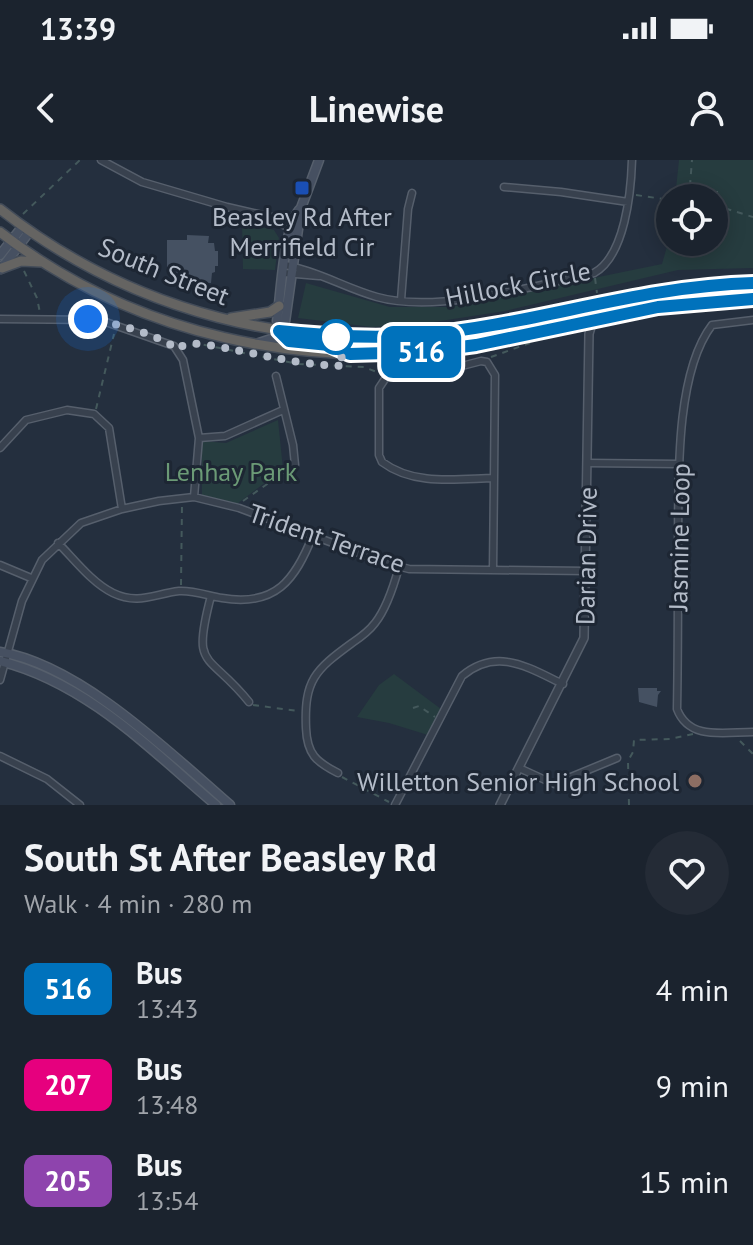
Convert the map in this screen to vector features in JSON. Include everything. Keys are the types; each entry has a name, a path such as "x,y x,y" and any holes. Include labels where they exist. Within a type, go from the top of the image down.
{"highway":[{"name":"South Street","path":"0,209 26,229 101,273 180,307 279,331 329,337 421,335 668,289 753,283"},
{"name":"South Street","path":"0,232 87,289 179,325 255,344 350,354 451,349 691,303 753,299"},
{"path":"1,269 17,261 44,262"},
{"path":"220,319 256,316 279,306"}],"main road":[{"path":"255,344 274,338 285,322 294,214 301,208 319,160"},
{"path":"1,269 26,229"},
{"path":"0,255 16,243"},
{"path":"288,269 279,306 279,331 289,341 329,345 350,354"},
{"path":"3,657 96,704 216,805"},
{"path":"3,657 32,662 100,697 230,805"}],"street":[{"path":"101,160 142,182 294,226"},
{"name":"Hillock Circle","path":"288,269 311,269 377,297 401,300 469,299 594,273 607,263 626,219 632,160"},
{"path":"504,187 629,198"},
{"path":"401,300 412,193"},
{"name":"Darian Drive","path":"500,805 584,638 589,334 586,306"},
{"path":"0,319 88,319 116,325 169,343 177,349 183,360 199,438 194,497"},
{"name":"Jasmine Loop","path":"753,320 712,325 704,335 688,383 679,464 677,709 681,720 695,731 753,732"},
{"path":"493,570 494,478 495,375 487,362 481,361 435,373 385,377 379,388 379,455 382,462 430,480 494,478"},
{"path":"276,376 295,465"},
{"path":"0,448 26,420 67,410 94,414 109,428 122,509"},
{"path":"199,438 225,436 283,410"},
{"path":"587,463 679,464"},
{"name":"Trident Terrace","path":"0,680 3,657 31,578 58,543 81,523 122,509 181,498 194,497 239,508 399,567 419,570 587,571"},
{"path":"58,543 106,589 130,600 181,591 245,600 280,589 292,578 313,535"},
{"path":"0,565 31,578"},
{"path":"338,773 320,764 306,744 305,711 310,682 321,666 374,625 383,611 399,567"},
{"path":"211,596 201,642 204,654 210,664 249,702"},
{"path":"394,805 462,676 474,666 486,662 520,663 563,684"},
{"path":"0,756 47,779 80,805"},
{"path":"519,768 554,784 617,758"}],"path":[{"path":"23,215 80,160"},
{"path":"690,184 692,160"},
{"path":"629,198 656,199"},
{"path":"728,209 753,217"},
{"path":"17,261 29,276 41,317"},
{"path":"594,273 597,293"},
{"path":"94,414 116,325"},
{"path":"487,362 498,352 530,343"},
{"path":"177,349 182,345 200,344 298,364 364,367 385,377"},
{"path":"239,508 241,503 295,465"},
{"path":"181,498 181,591"},
{"path":"249,702 305,711"},
{"path":"413,708 419,706 428,714"},
{"path":"629,805 628,761 634,740 670,739 691,734 701,736"},
{"path":"738,736 753,754"},
{"path":"338,773 394,805"}],"green space":[{"path":"679,160 753,160 753,268 678,270 505,311 421,324 372,327 298,318 306,283 390,307 451,307 662,264 664,256 728,256 728,184 676,184"},
{"path":"242,222 274,230 279,238 275,270 243,269"},
{"name":"Lenhay Park","path":"278,420 283,469 237,504 202,499 202,441 226,443"},
{"path":"394,674 441,709 428,735 357,717 379,685"}],"building":[{"path":"187,235 209,236 208,243 214,243 215,251 218,251 218,266 212,273 211,283 186,282 186,276 167,273 167,240 187,240"},
{"path":"638,688 657,688 661,691 657,707 639,702"}],"bus line":[{"name":"516","path":"753,283 668,289 421,335 329,337 279,331 289,341 329,345 350,354 396,354 476,345 658,307 753,299"}],"place":[{"name":"Beasley Rd After Merrifield Cir","path":"302,188"},
{"name":"Willetton Senior High School","path":"695,781"}],"route":[{"path":"88,319 116,325 169,343 177,349 190,343 200,344 298,364 344,366 336,337"}]}
